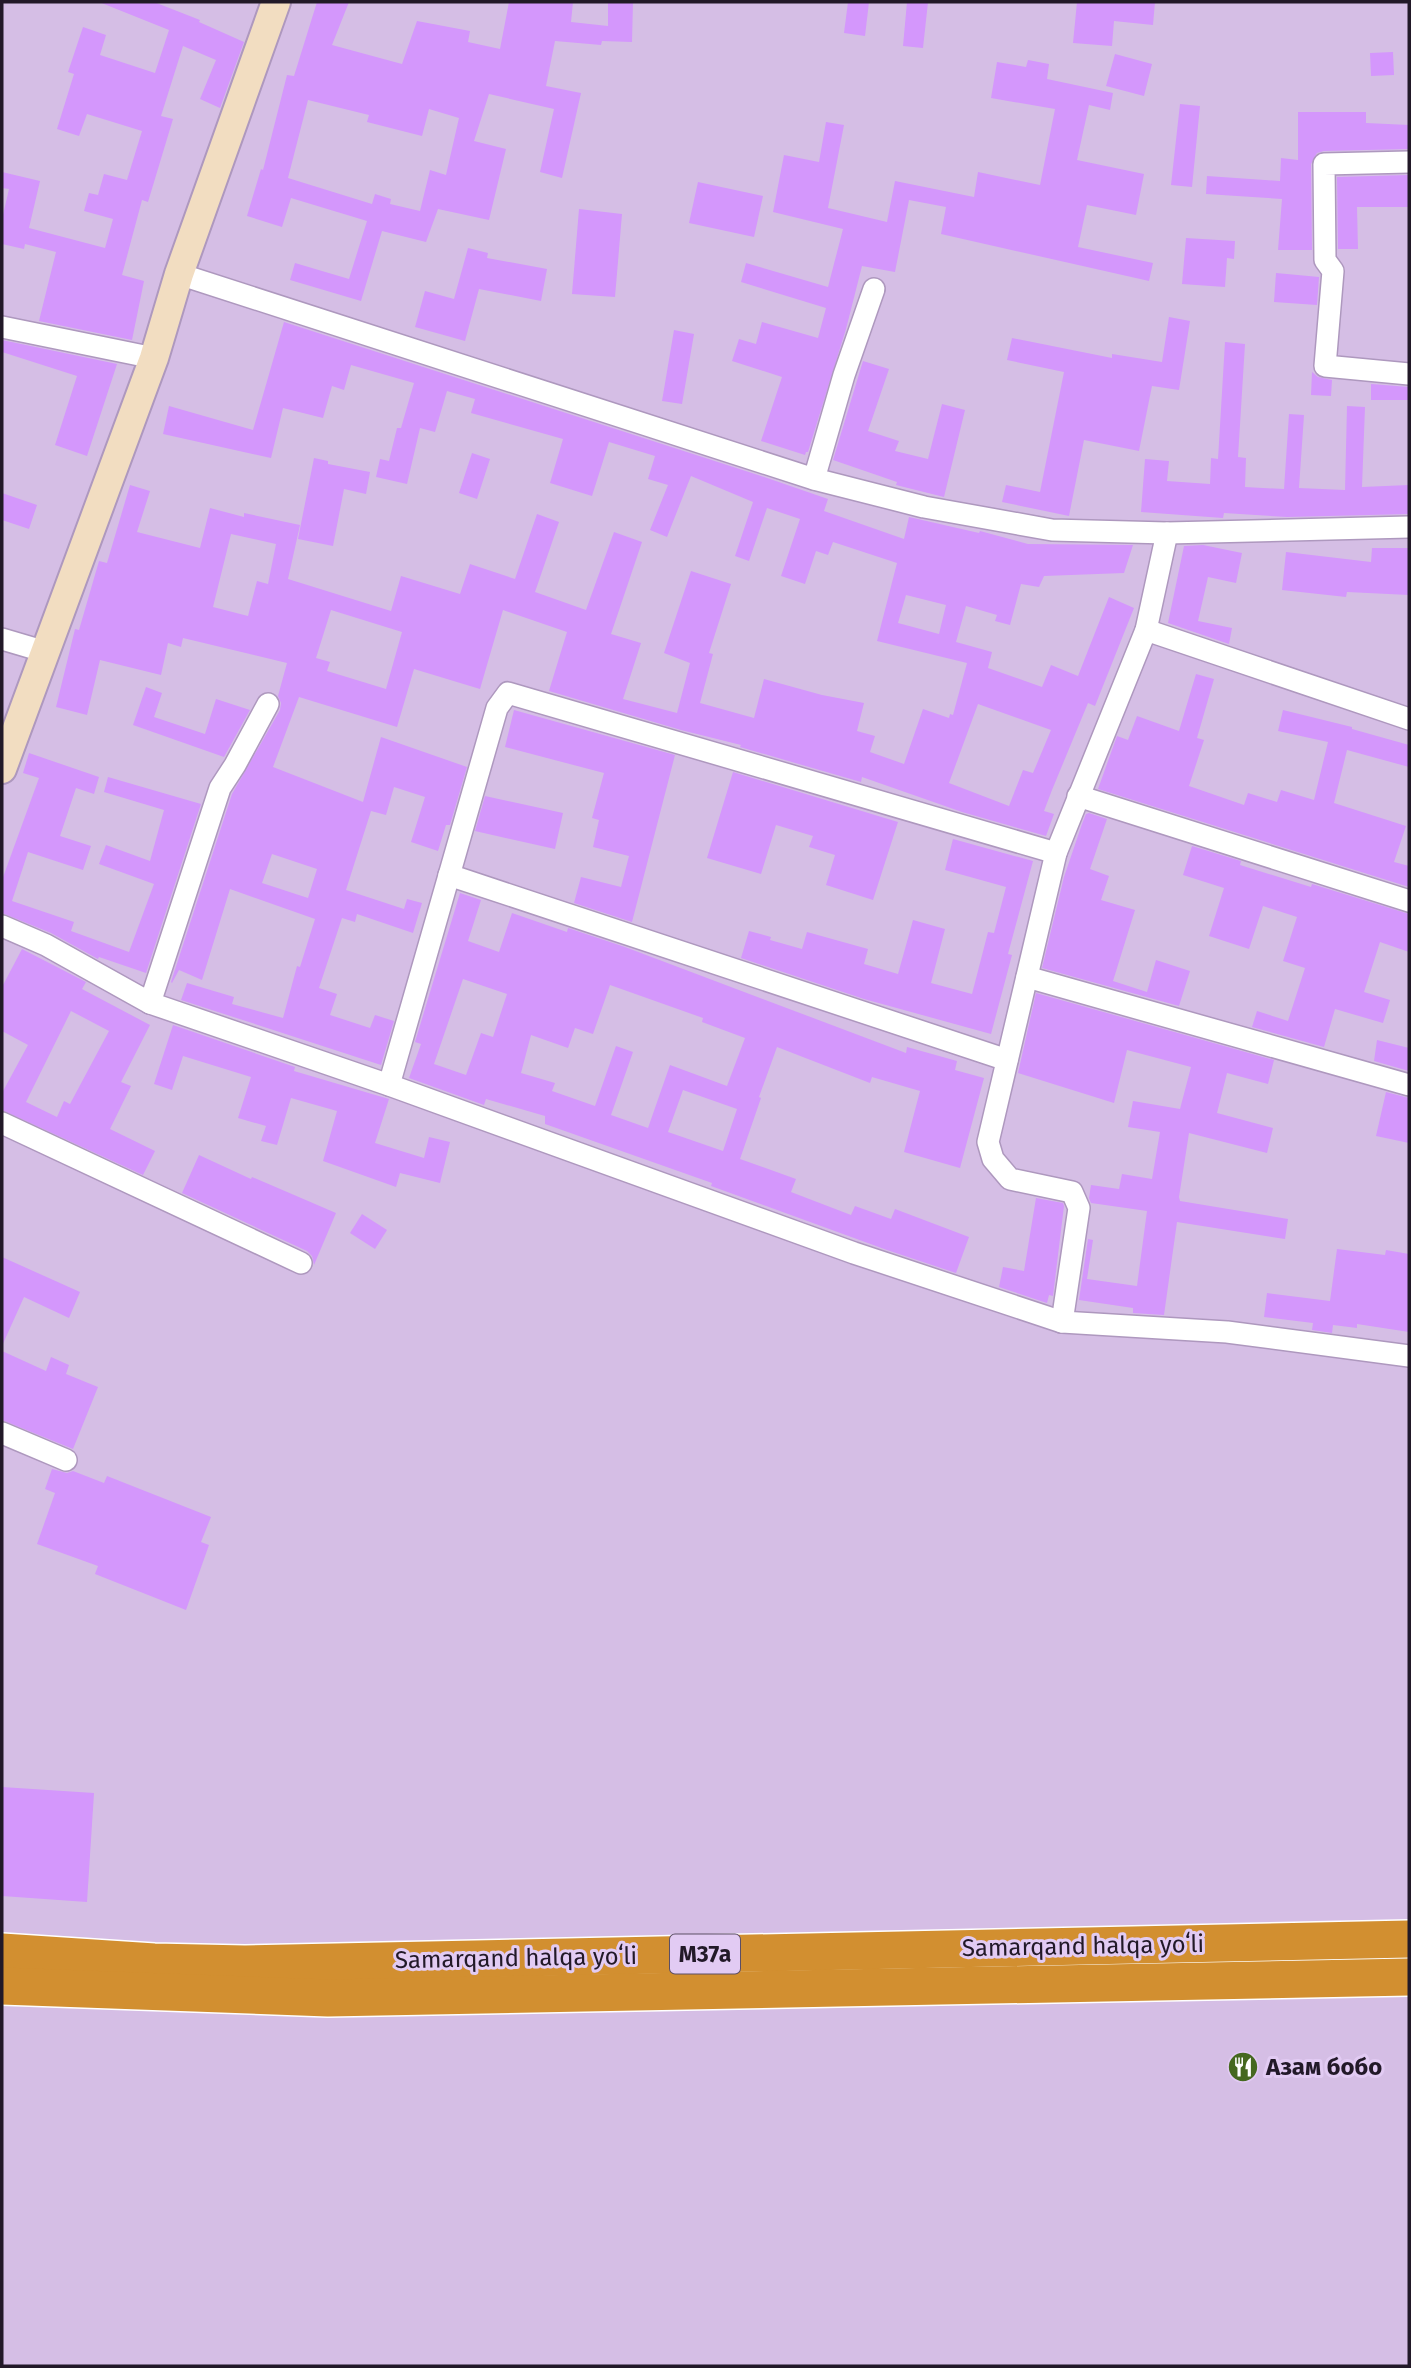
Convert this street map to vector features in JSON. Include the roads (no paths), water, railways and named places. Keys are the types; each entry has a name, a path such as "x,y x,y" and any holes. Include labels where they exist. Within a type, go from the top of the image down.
{"highway":[{"name":"Samarqand halqa yoʻli","path":"2,1952 154,1962 245,1964 1409,1939"},
{"name":"Samarqand halqa yoʻli","path":"2,1986 328,1998 1409,1977"}],"main road":[{"path":"2,769 154,358 179,274 276,2"}],"street":[{"path":"1409,162 1324,164 1325,260 1333,271 1325,366 1409,374"},
{"path":"179,274 814,479 924,507 1052,530 1167,533 1409,527"},
{"path":"814,479 844,375 874,289"},
{"path":"2,327 154,358"},
{"path":"1062,1322 1079,1208 1073,1192 1010,1179 993,1159 988,1142 1056,853 1146,630 1167,533"},
{"path":"1146,630 1409,719"},
{"path":"2,639 46,652"},
{"path":"389,1085 497,708 508,693 1056,853"},
{"path":"150,1003 220,788 268,704"},
{"path":"1078,796 1409,901"},
{"path":"449,875 1007,1060"},
{"path":"2,926 46,945 150,1003 389,1085 854,1253 1062,1322 1227,1332 1409,1356"},
{"path":"1027,977 1409,1085"},
{"path":"2,1123 301,1263"},
{"path":"2,1433 66,1460"}],"place":[{"name":"Азам бобо","path":"1243,2067"}]}
